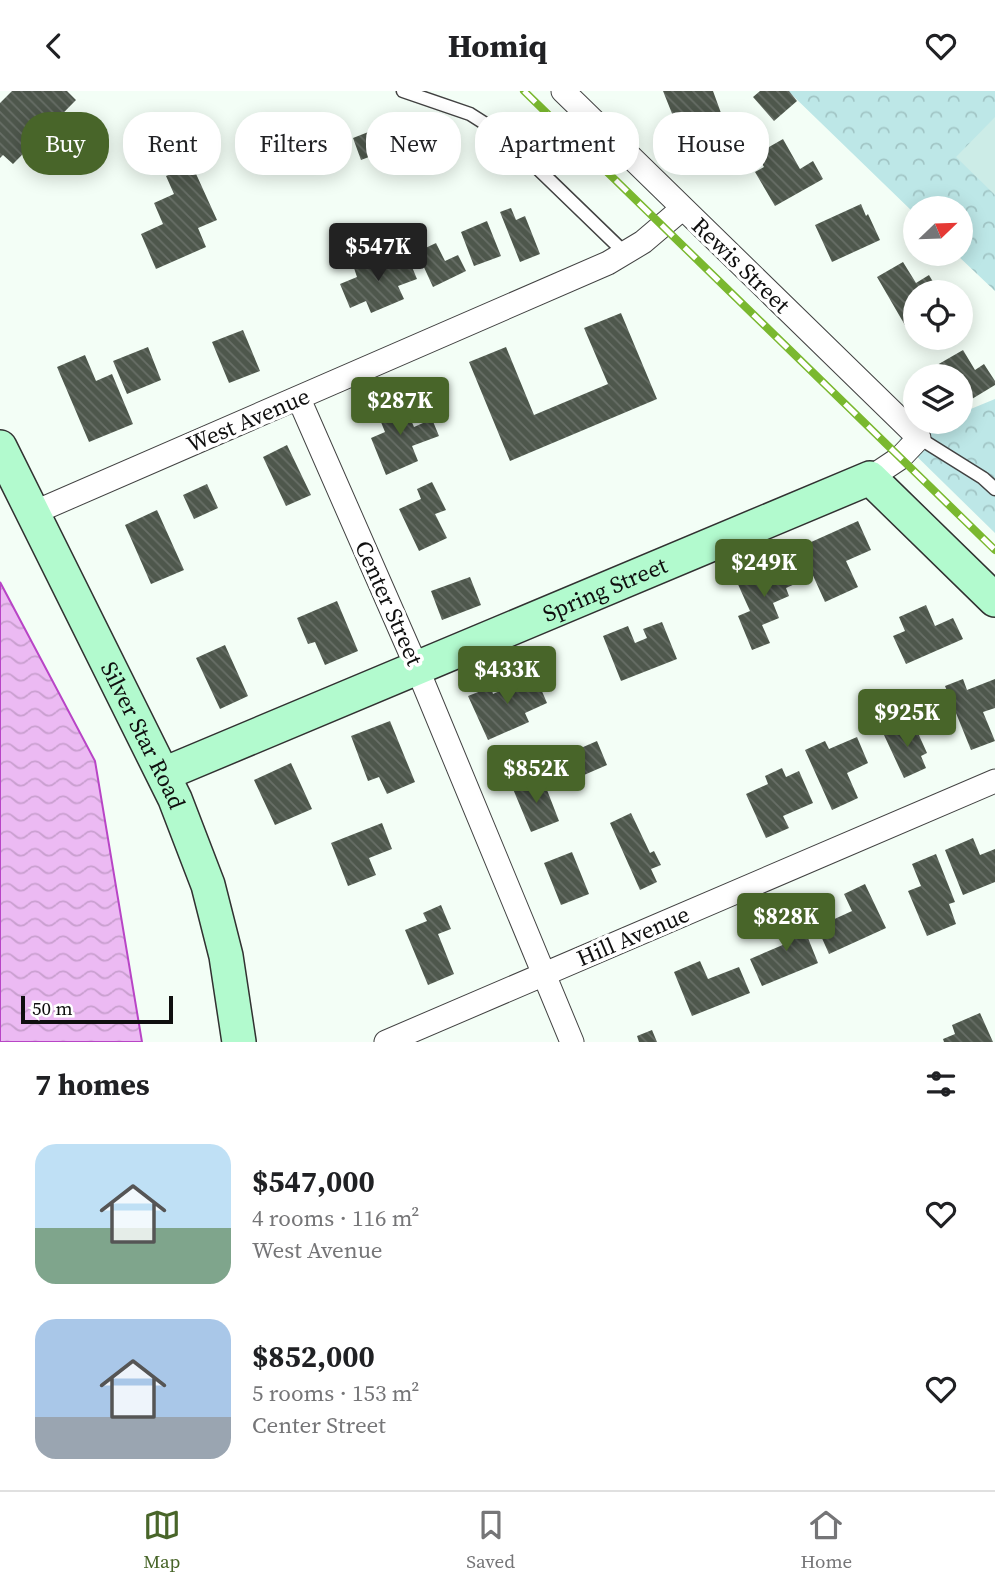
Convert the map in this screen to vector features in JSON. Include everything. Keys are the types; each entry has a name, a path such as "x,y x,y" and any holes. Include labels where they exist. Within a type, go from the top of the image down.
{"street":[{"name":"Rewis Street","path":"563,91 919,438"},
{"name":"West Avenue","path":"33,513 608,263 664,226 683,208"},
{"name":"Center Street","path":"299,399 417,668 572,1042"},
{"name":"Spring Street","path":"164,774 870,478 900,459 919,438"},
{"name":"Silver Star Road","path":"0,447 164,774 208,885 226,956 239,1042"},
{"path":"870,478 995,600"},
{"name":"Hill Avenue","path":"386,1042 995,781"}],"lane":[{"path":"403,91 470,114 503,135 625,253"},
{"path":"919,438 983,478 995,489"}],"green space":[{"path":"788,91 995,91 995,291 969,266 973,266 973,196 903,196 903,202"},
{"path":"995,399 995,533 899,439 911,434 973,434 973,408"}],"shaded area":[{"path":"995,117 995,195 956,157"}],"water":[{"path":"0,582 95,761 142,1042 0,1042"}],"building":[{"path":"12,91 67,91 76,100 64,112 21,112 21,156 13,164 3,155 0,158 0,103"},
{"path":"663,91 713,91 721,112 671,112"},
{"path":"760,91 789,91 797,101 774,121 769,112 753,97"},
{"path":"366,133 366,158 361,160 353,138"},
{"path":"783,139 800,169 813,161 823,179 775,206 757,175 769,175 769,147"},
{"path":"197,175 217,220 198,228 206,247 156,269 141,234 163,224 154,203 174,194 166,176"},
{"path":"861,204 880,240 832,262 815,225"},
{"path":"511,208 516,220 525,216 540,254 520,262 500,212"},
{"path":"487,221 501,256 474,266 461,232"},
{"path":"436,243 445,261 458,255 466,271 433,287 417,252"},
{"path":"407,255 417,279 398,286 404,299 371,313 366,301 350,308 340,284 357,277 352,262 368,256 373,269"},
{"path":"903,262 903,266 914,280 903,280 903,322 877,277"},
{"path":"621,313 657,399 510,461 469,362 506,347 534,415 608,384 584,328"},
{"path":"243,330 260,371 229,383 212,342"},
{"path":"148,347 161,380 127,394 113,361"},
{"path":"963,350 971,364 939,364"},
{"path":"85,355 96,381 112,374 133,424 89,442 57,367"},
{"path":"984,364 995,385 973,398 973,367 975,370"},
{"path":"402,399 414,427 432,419 439,436 412,446 418,461 386,475 371,438 385,432 376,410"},
{"path":"287,445 311,495 286,506 263,457"},
{"path":"432,482 446,510 435,514 447,538 419,551 399,509 421,499 417,489"},
{"path":"207,484 218,508 194,519 183,495"},
{"path":"157,510 184,570 151,584 125,525"},
{"path":"858,521 871,550 846,561 858,587 825,602 800,547"},
{"path":"787,558 797,583 786,588 789,596 773,603 779,618 762,625 770,643 752,650 738,616 750,611 736,580"},
{"path":"470,577 481,605 442,620 431,591"},
{"path":"337,601 358,651 325,665 315,642 308,644 297,618"},
{"path":"926,605 935,626 953,618 963,639 906,664 893,636 905,631 899,617"},
{"path":"662,622 677,659 621,681 603,636 628,626 635,643 647,638 643,629"},
{"path":"225,645 248,696 220,709 196,658"},
{"path":"535,675 547,703 525,713 529,722 488,740 468,696 491,687 493,694"},
{"path":"963,679 967,690 995,679 995,708 983,712 995,741 971,750 945,686"},
{"path":"390,721 415,782 387,794 379,777 368,781 351,736"},
{"path":"913,722 927,753 921,756 926,768 904,778 884,735"},
{"path":"857,737 868,763 847,773 858,798 832,810 805,750 825,741 829,749"},
{"path":"597,741 607,765 584,775 574,751"},
{"path":"291,763 312,809 275,825 254,780"},
{"path":"782,768 786,777 799,771 813,803 783,816 789,828 766,838 746,794 768,784 765,776"},
{"path":"542,777 559,821 531,832 513,789"},
{"path":"631,813 650,853 654,851 661,865 651,869 657,882 640,890 610,823"},
{"path":"382,823 392,849 369,858 376,875 348,886 331,843"},
{"path":"973,838 980,855 995,849 995,882 963,895 945,850"},
{"path":"572,852 589,894 561,905 544,863"},
{"path":"936,854 955,902 949,904 956,924 927,936 908,891 921,886 912,864"},
{"path":"865,884 886,928 829,954 817,927 852,911 844,894"},
{"path":"441,905 451,929 438,934 454,974 428,985 405,930 427,921 423,913"},
{"path":"798,913 818,963 762,986 750,959 785,944 776,922"},
{"path":"700,961 708,979 739,967 750,993 692,1016 674,972"},
{"path":"980,1013 993,1042 944,1042 943,1039 955,1034 952,1025"},
{"path":"652,1030 657,1042 639,1042 637,1036"}],"railway":[{"path":"524,91 995,550"}]}
